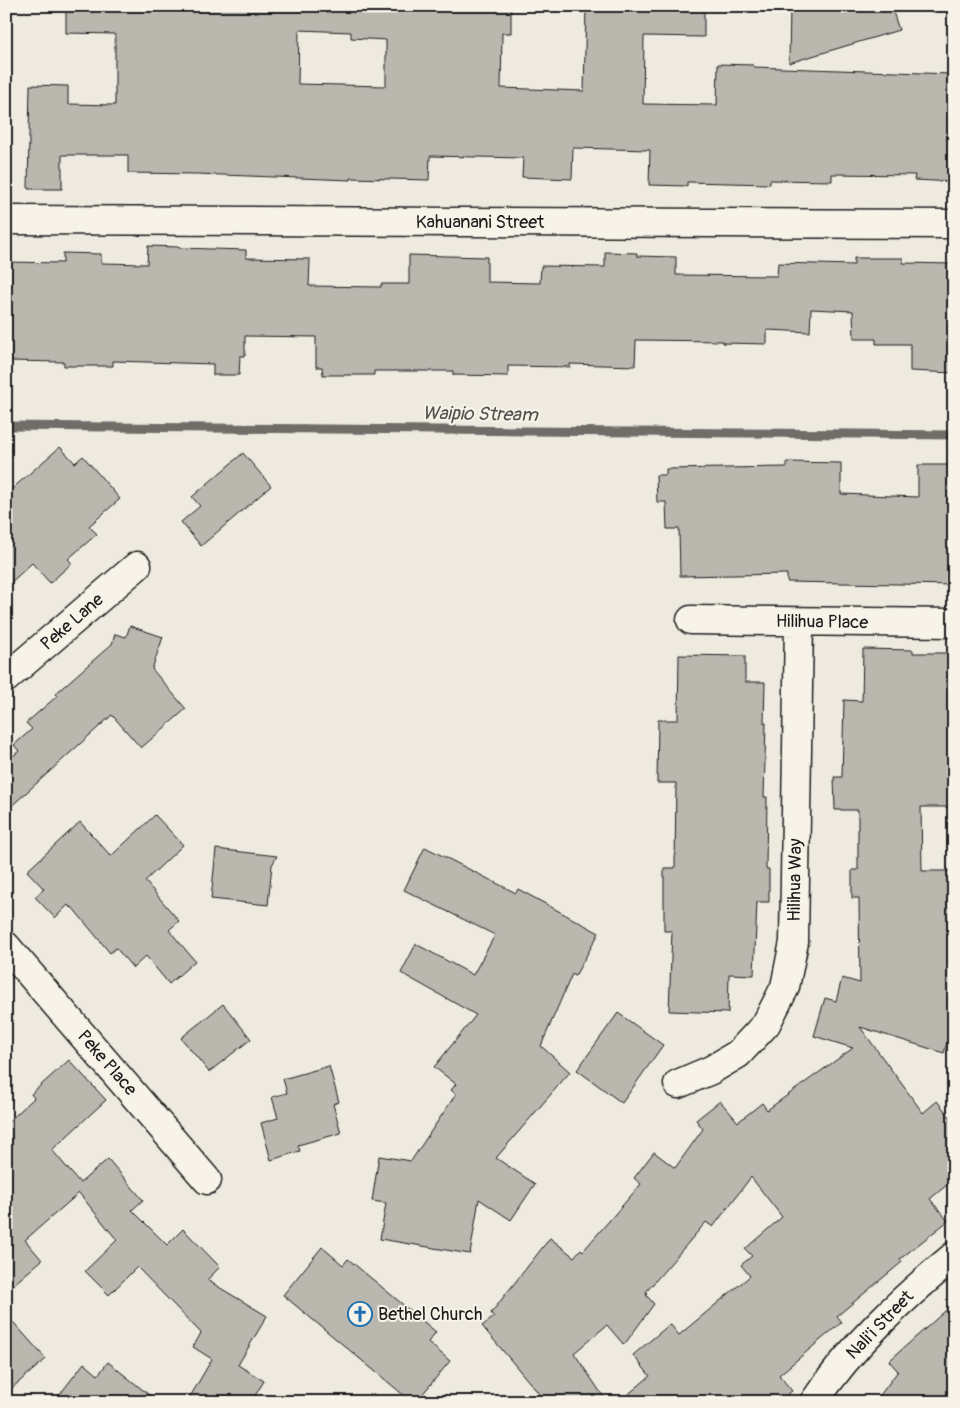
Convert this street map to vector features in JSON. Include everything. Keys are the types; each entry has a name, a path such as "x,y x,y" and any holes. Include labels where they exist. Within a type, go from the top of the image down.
{"street":[{"name":"Kahuanani Street","path":"6,220 954,224"},
{"name":"Peke Lane","path":"6,678 137,566"},
{"name":"Hilihua Place","path":"691,620 954,623"},
{"name":"Hilihua Way","path":"678,1084 711,1070 738,1054 766,1024 786,987 794,942 799,622"},
{"name":"Peke Place","path":"6,946 207,1180"},
{"name":"Nali'i Street","path":"814,1402 870,1332 912,1291 954,1256"}],"building":[{"path":"66,6 511,6 511,33 502,33 501,88 584,91 586,6 704,6 704,37 644,36 643,104 717,105 718,64 951,74 950,93 954,94 954,182 914,180 915,175 832,174 832,181 770,180 770,184 687,182 687,186 649,185 650,150 573,148 572,179 522,177 523,158 430,156 429,180 351,178 351,180 128,173 128,155 62,155 62,189 28,189 30,85 68,86 68,104 115,105 115,34 66,33","holes":["299,30 351,32 351,38 386,40 386,86 298,84"]},
{"path":"790,6 891,6 899,30 789,63"},
{"path":"148,246 246,250 246,258 310,259 309,286 381,287 381,284 409,284 409,255 487,257 487,282 540,283 541,266 605,267 605,252 637,253 637,256 676,257 676,275 777,276 778,263 854,265 854,258 903,258 903,263 954,264 954,373 910,371 910,344 876,344 876,339 854,339 853,311 811,309 810,332 767,330 767,344 723,343 723,341 636,340 635,366 570,364 570,367 508,366 508,376 453,375 453,371 374,371 374,375 323,375 322,367 316,367 316,337 245,336 245,356 240,356 239,375 213,375 213,364 113,361 113,366 64,366 64,362 6,361 6,262 63,263 63,253 101,254 101,263 147,264"},
{"path":"60,447 75,463 83,456 120,499 89,526 97,534 68,559 72,563 50,583 32,563 6,587 6,494"},
{"path":"243,453 271,486 201,546 181,522 200,506 192,497"},
{"path":"787,462 841,463 841,494 918,497 918,465 954,465 954,585 787,582 787,574 680,576 679,529 667,529 666,502 657,502 656,475 666,475 666,469 787,467"},
{"path":"130,626 163,637 152,669 186,709 141,748 112,715 6,811 6,762 19,751 14,745 32,729 26,723 57,696 55,694 112,644 115,634 126,637"},
{"path":"863,649 913,650 913,653 952,653 954,807 921,807 922,871 954,871 954,1018 944,1053 860,1027 923,1113 937,1101 954,1122 954,1179 930,1199 948,1221 900,1259 902,1262 837,1316 842,1322 779,1375 792,1391 779,1402 619,1402 650,1376 633,1355 670,1324 679,1335 750,1276 741,1265 752,1256 745,1249 782,1217 751,1177 713,1227 706,1222 646,1292 648,1293 646,1295 654,1304 624,1345 607,1325 574,1353 607,1402 546,1402 482,1326 494,1317 491,1313 550,1238 574,1257 581,1249 583,1251 641,1184 634,1178 654,1152 675,1168 703,1129 696,1120 720,1101 738,1122 762,1103 767,1110 853,1048 814,1036 825,998 836,1001 842,978 860,983 859,898 852,898 852,870 858,870 858,810 835,810 834,777 842,777 844,700 862,701"},
{"path":"679,655 745,656 745,682 765,682 764,797 767,797 766,869 769,869 769,902 757,902 754,975 729,974 728,1013 669,1011 672,931 664,931 664,868 675,868 676,783 657,783 658,720 678,720"},
{"path":"155,815 183,845 145,881 179,921 169,930 195,961 169,984 146,956 133,968 116,948 110,953 72,907 68,905 55,918 35,897 44,889 27,871 80,822 111,856"},
{"path":"425,847 516,893 518,889 599,933 575,976 572,974 541,1046 570,1072 496,1158 535,1184 511,1220 479,1199 470,1254 380,1239 386,1203 372,1201 379,1156 411,1161 456,1094 451,1090 456,1084 434,1067 476,1015 401,973 416,944 473,975 495,935 404,890"},
{"path":"216,849 277,856 272,865 268,905 211,899"},
{"path":"223,1004 251,1039 209,1072 181,1038"},
{"path":"618,1013 663,1045 622,1103 577,1070"},
{"path":"69,1060 106,1100 52,1150 80,1183 108,1159 143,1200 132,1210 167,1245 183,1229 220,1267 207,1280 267,1316 238,1365 264,1381 251,1402 187,1402 212,1359 193,1347 201,1333 137,1267 109,1295 85,1271 117,1240 79,1193 25,1240 42,1260 6,1291 6,1124 34,1098 31,1094"},
{"path":"329,1066 339,1102 333,1104 341,1133 298,1145 300,1151 271,1160 261,1123 278,1118 272,1097 287,1093 283,1079"},
{"name":"Bethel Church","path":"322,1247 343,1265 348,1259 436,1332 428,1342 450,1361 416,1402 412,1402 283,1295"},
{"path":"954,1303 954,1402 875,1402 898,1371 889,1361"},
{"path":"6,1314 46,1359 6,1393"},
{"path":"108,1362 158,1402 54,1402 84,1363 98,1375"}],"waterway":[{"name":"Waipio Stream","path":"6,426 954,435"}],"place":[{"name":"Bethel Church","path":"360,1314"}]}
